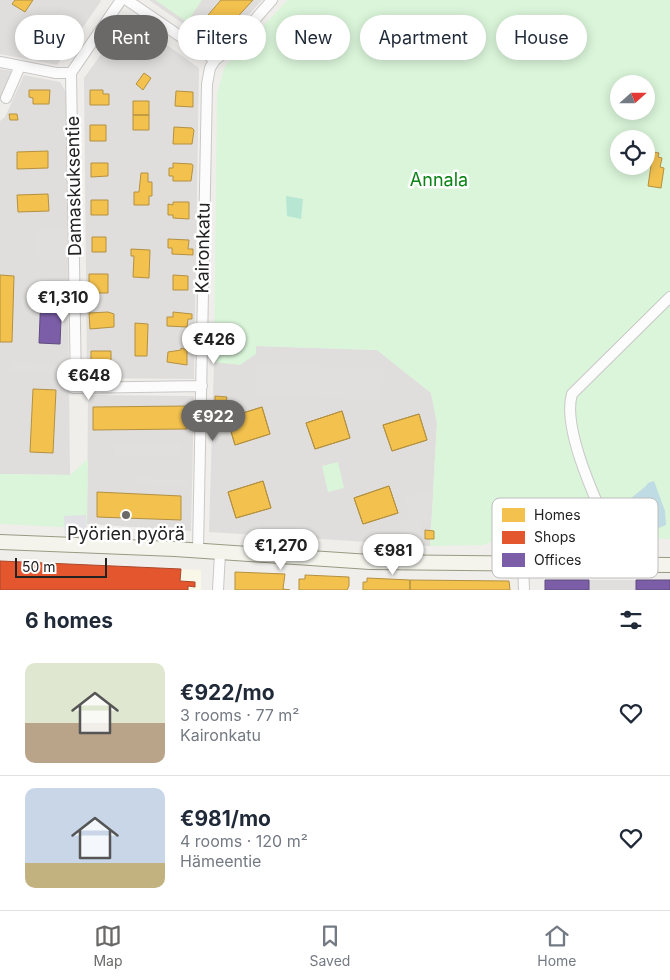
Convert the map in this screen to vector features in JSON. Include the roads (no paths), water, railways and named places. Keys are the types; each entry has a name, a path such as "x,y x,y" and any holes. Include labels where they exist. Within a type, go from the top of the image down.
{"main road":[{"path":"0,542 198,551 351,561 492,563"}],"street":[{"path":"0,62 56,73 71,72 121,0"},
{"path":"127,0 178,35"},
{"path":"259,15 272,0"},
{"name":"Kaironkatu","path":"198,551 207,84 210,68 215,60"},
{"path":"6,98 20,66"},
{"name":"Damaskuksentie","path":"71,72 74,388 202,386"},
{"path":"597,498 573,439 569,404 572,394 670,297"},
{"path":"218,590 220,553"}],"water":[{"path":"654,481 665,511 666,525 658,528 658,498 632,498 648,483"}],"place":[{"name":"Pyörien pyörä","path":"126,515"}],"park label":[{"name":"Annala","path":"439,180"}]}
